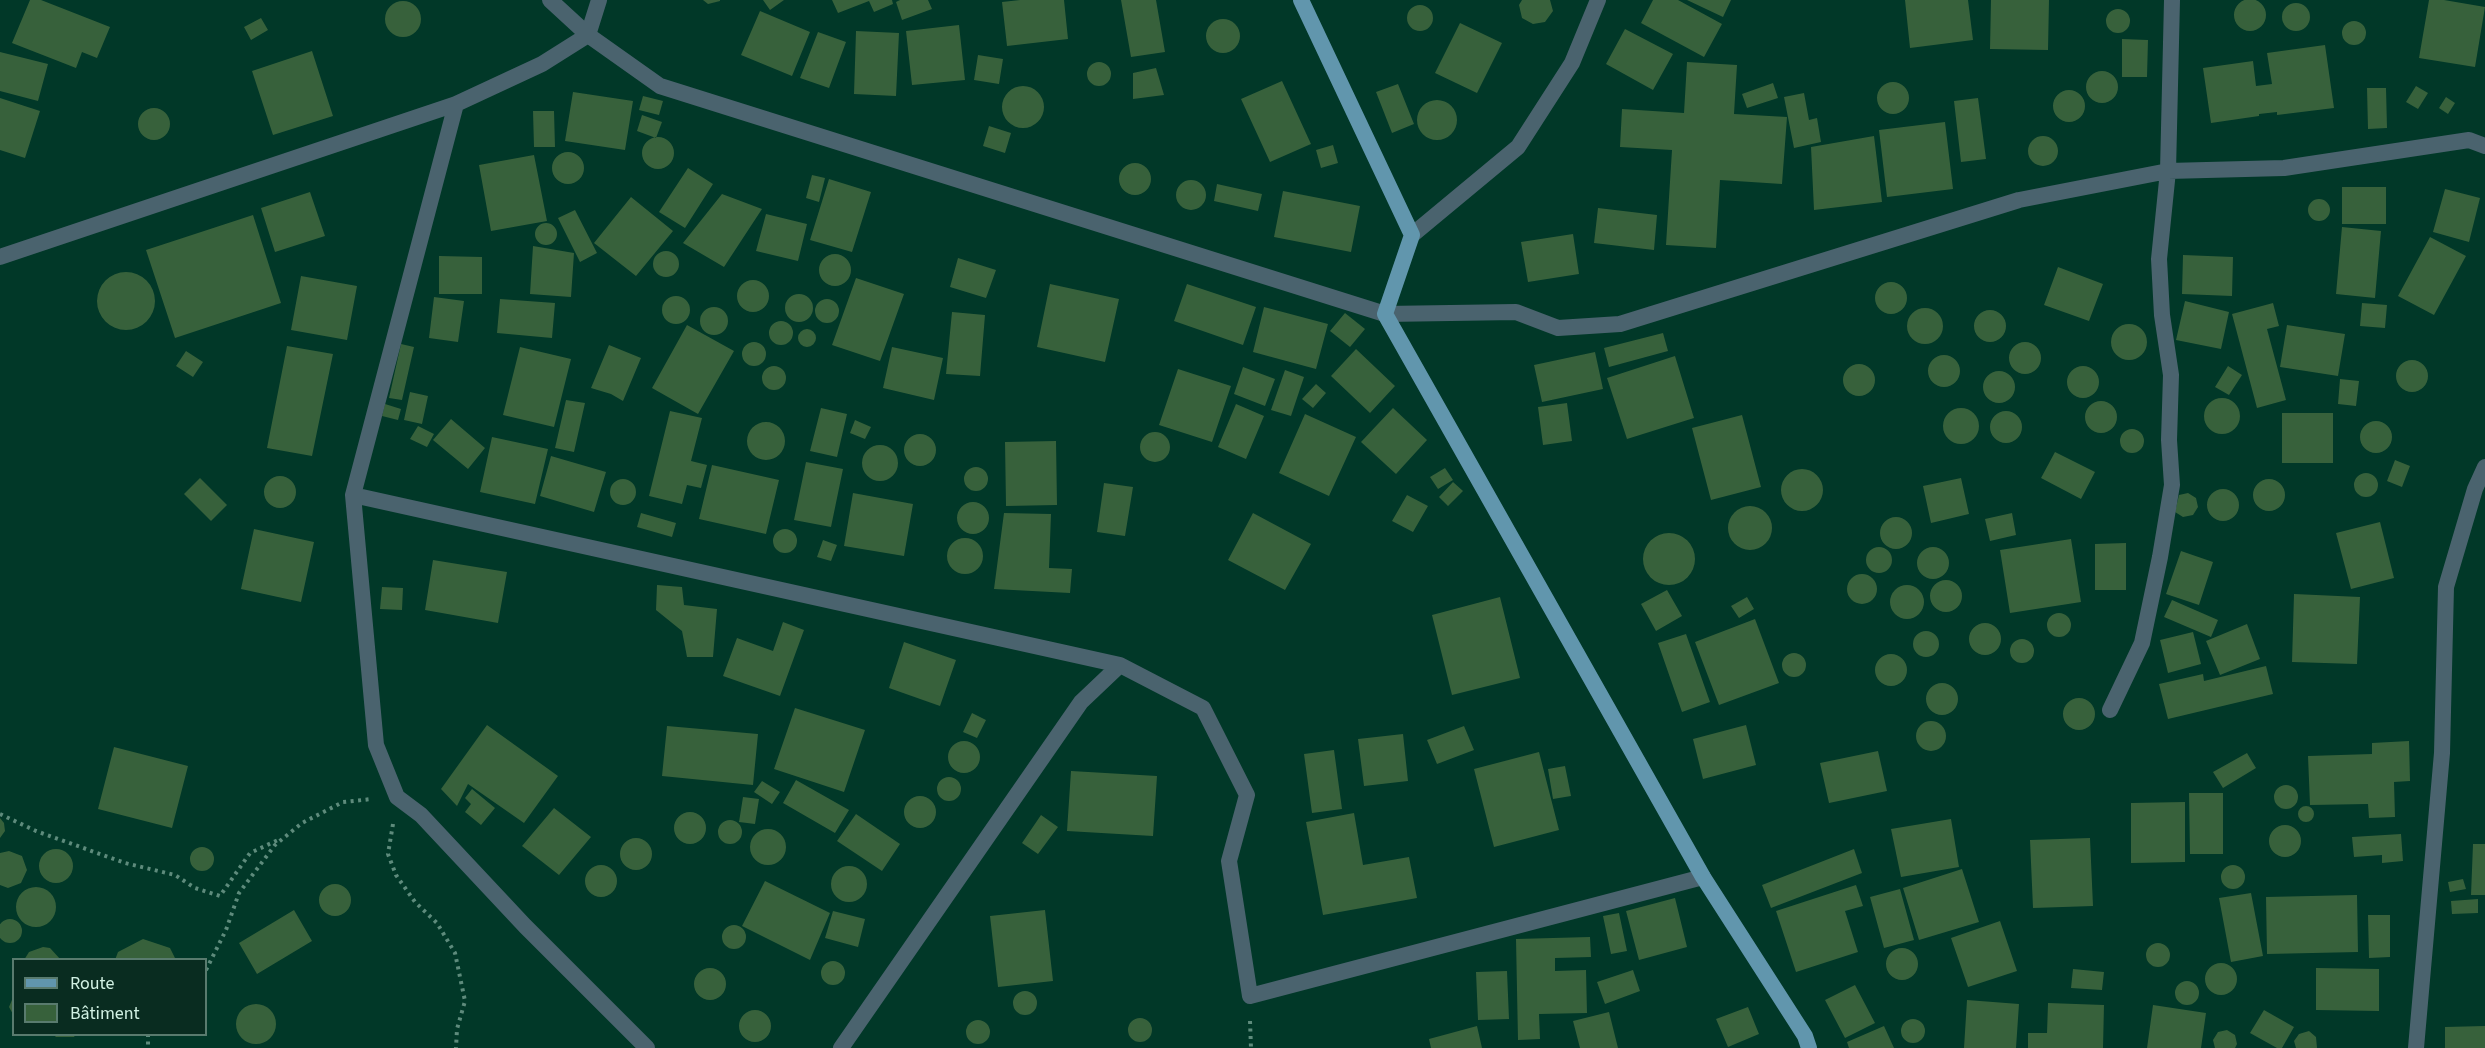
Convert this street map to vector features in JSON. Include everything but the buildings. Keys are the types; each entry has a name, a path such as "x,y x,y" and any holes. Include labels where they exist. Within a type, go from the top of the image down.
{"main road":[{"path":"1301,0 1412,235 1385,314 1703,878 1805,1036 1809,1048"}],"street":[{"path":"550,0 588,35 660,86 1385,314 1516,312 1558,328 1620,324 2019,200 2169,171 2284,168 2469,140 2485,146"},
{"path":"0,257 456,104 542,64 588,35 599,0"},
{"path":"1412,235 1518,147 1572,63 1598,0"},
{"path":"2110,710 2142,644 2172,485 2169,440 2171,375 2159,259 2169,171 2172,0"},
{"path":"456,104 352,495 376,745 397,797 421,815 525,926 647,1048"},
{"path":"2416,1048 2442,753 2446,587 2475,489 2485,467"},
{"path":"352,495 1120,665 1203,708 1247,795 1229,861 1250,996 1703,878"},
{"path":"841,1048 1082,702 1120,665"}],"path":[{"path":"207,967 226,930 239,893 260,863 284,837 302,823 343,802 397,797 388,854 396,875 415,902 437,922 455,953 465,1001 457,1029 456,1048"},
{"path":"0,814 36,831 125,863 175,875 195,888 220,896 250,854 284,837"}]}
